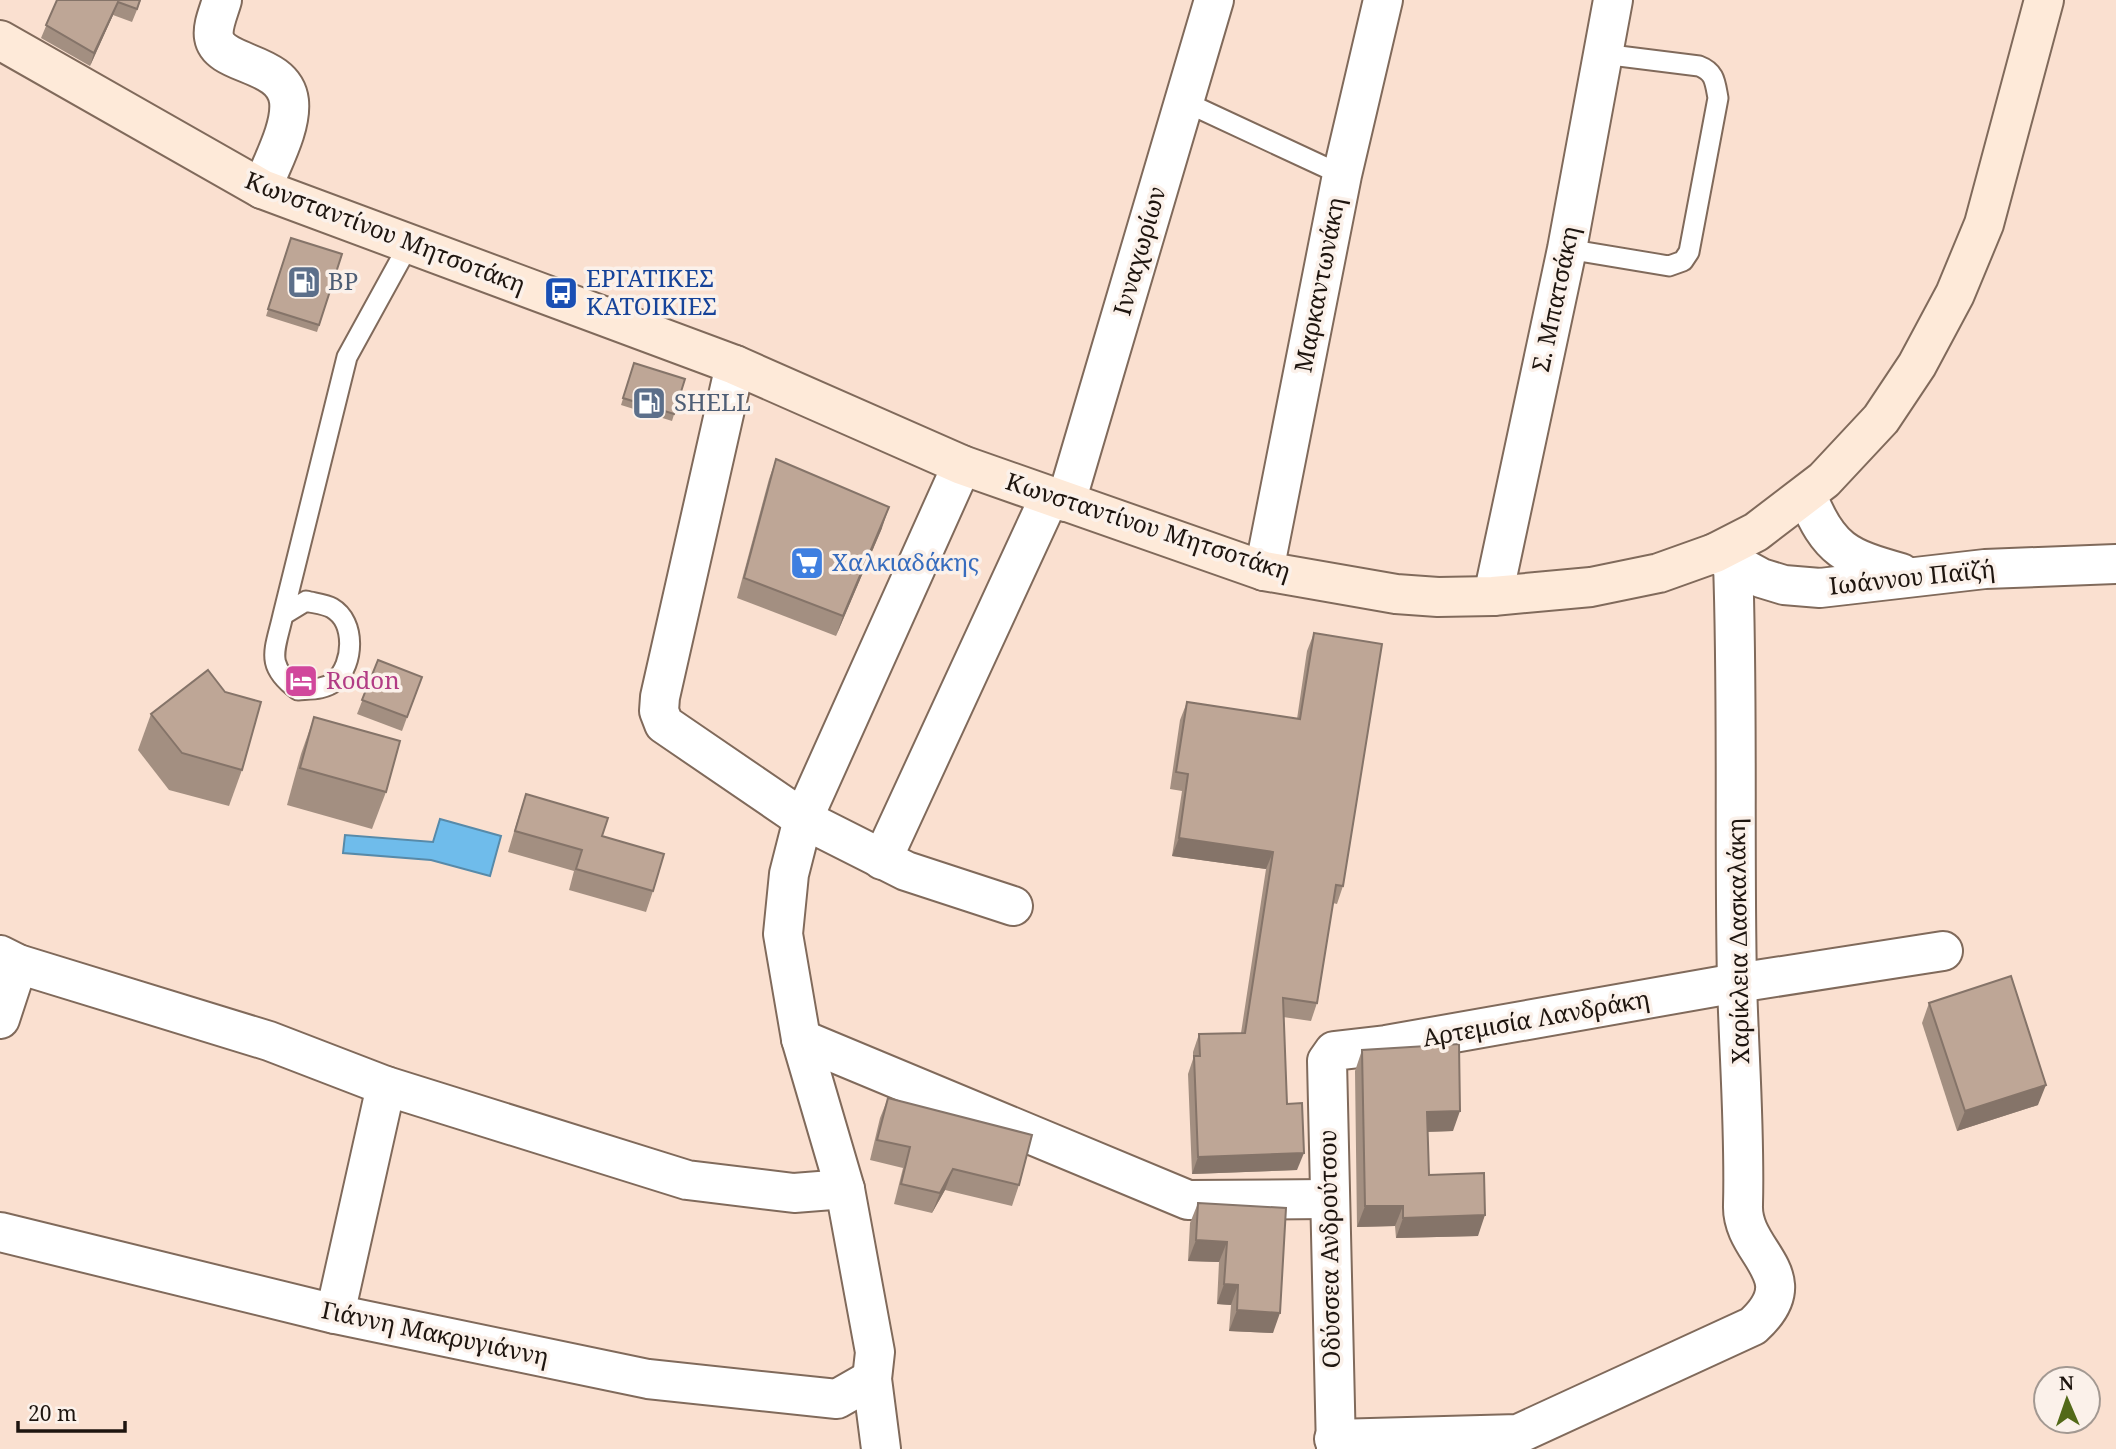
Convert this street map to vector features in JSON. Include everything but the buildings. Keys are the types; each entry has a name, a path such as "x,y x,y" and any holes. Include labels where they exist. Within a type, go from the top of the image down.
{"main road":[{"name":"Κωνσταντίνου Μητσοτάκη","path":"0,40 262,189 408,246 735,365 962,465 1264,571 1396,594 1438,597 1493,596 1591,587 1724,558 1807,495 1881,419 1917,366 1955,294 1984,224 2044,0"}],"street":[{"path":"222,0 214,37 219,49 272,74 287,92 290,104 262,189"},
{"path":"1199,0 1215,0"},
{"name":"Ινναχωρίων","path":"883,860 1058,499 1215,0"},
{"name":"Μαρκαντωνάκη","path":"1264,571 1342,175 1383,0"},
{"name":"Σ. Μπατσάκη","path":"1493,596 1567,250 1613,0"},
{"path":"735,365 659,712 664,724 803,819 883,860 939,883 1013,906"},
{"path":"881,1449 872,1379 876,1352 845,1189 801,1039 783,934 789,874 803,819 962,465"},
{"path":"1807,495 1816,520 1834,546 1857,560 1910,575"},
{"path":"1820,588 1834,546"},
{"name":"Ιωάννου Παϊζή","path":"1724,558 1784,585 1820,588 1910,575 2116,564"},
{"name":"Χαρίκλεια Δασκαλάκη","path":"1335,1444 1518,1434 1753,1326 1771,1310 1776,1281 1742,1213 1744,1131 1724,558"},
{"name":"Αρτεμισία Λανδράκη","path":"1334,1051 1386,1045 1737,983 1943,951"},
{"path":"0,1018 9,959 269,1041 386,1086 687,1180 794,1193 845,1189"},
{"path":"801,1039 1188,1200 1328,1199"},
{"name":"Οδύσσεα Ανδρούτσου","path":"1334,1051 1327,1061 1335,1444"},
{"path":"335,1314 386,1086"},
{"name":"Γιάννη Μακρυγιάννη","path":"0,1232 335,1314 648,1379 836,1399 872,1379"}],"lane":[{"path":"1567,250 1669,266 1683,261 1689,252 1718,98 1709,70 1699,66 1602,54"},
{"path":"1183,102 1342,175"},
{"path":"283,615 306,601 333,608 349,629 349,659 335,681 320,688 298,690 280,676 274,655 283,615 347,356 408,246"}],"water":[{"path":"440,819 501,836 490,876 431,860 343,853 345,835 433,842"}],"place":[{"name":"BP","path":"304,282"},
{"name":"ΕΡΓΑΤΙΚΕΣ ΚΑΤΟΙΚΙΕΣ","path":"561,293"},
{"name":"SHELL","path":"649,403"},
{"name":"Χαλκιαδάκης","path":"807,563"},
{"name":"Rodon","path":"301,681"}]}
